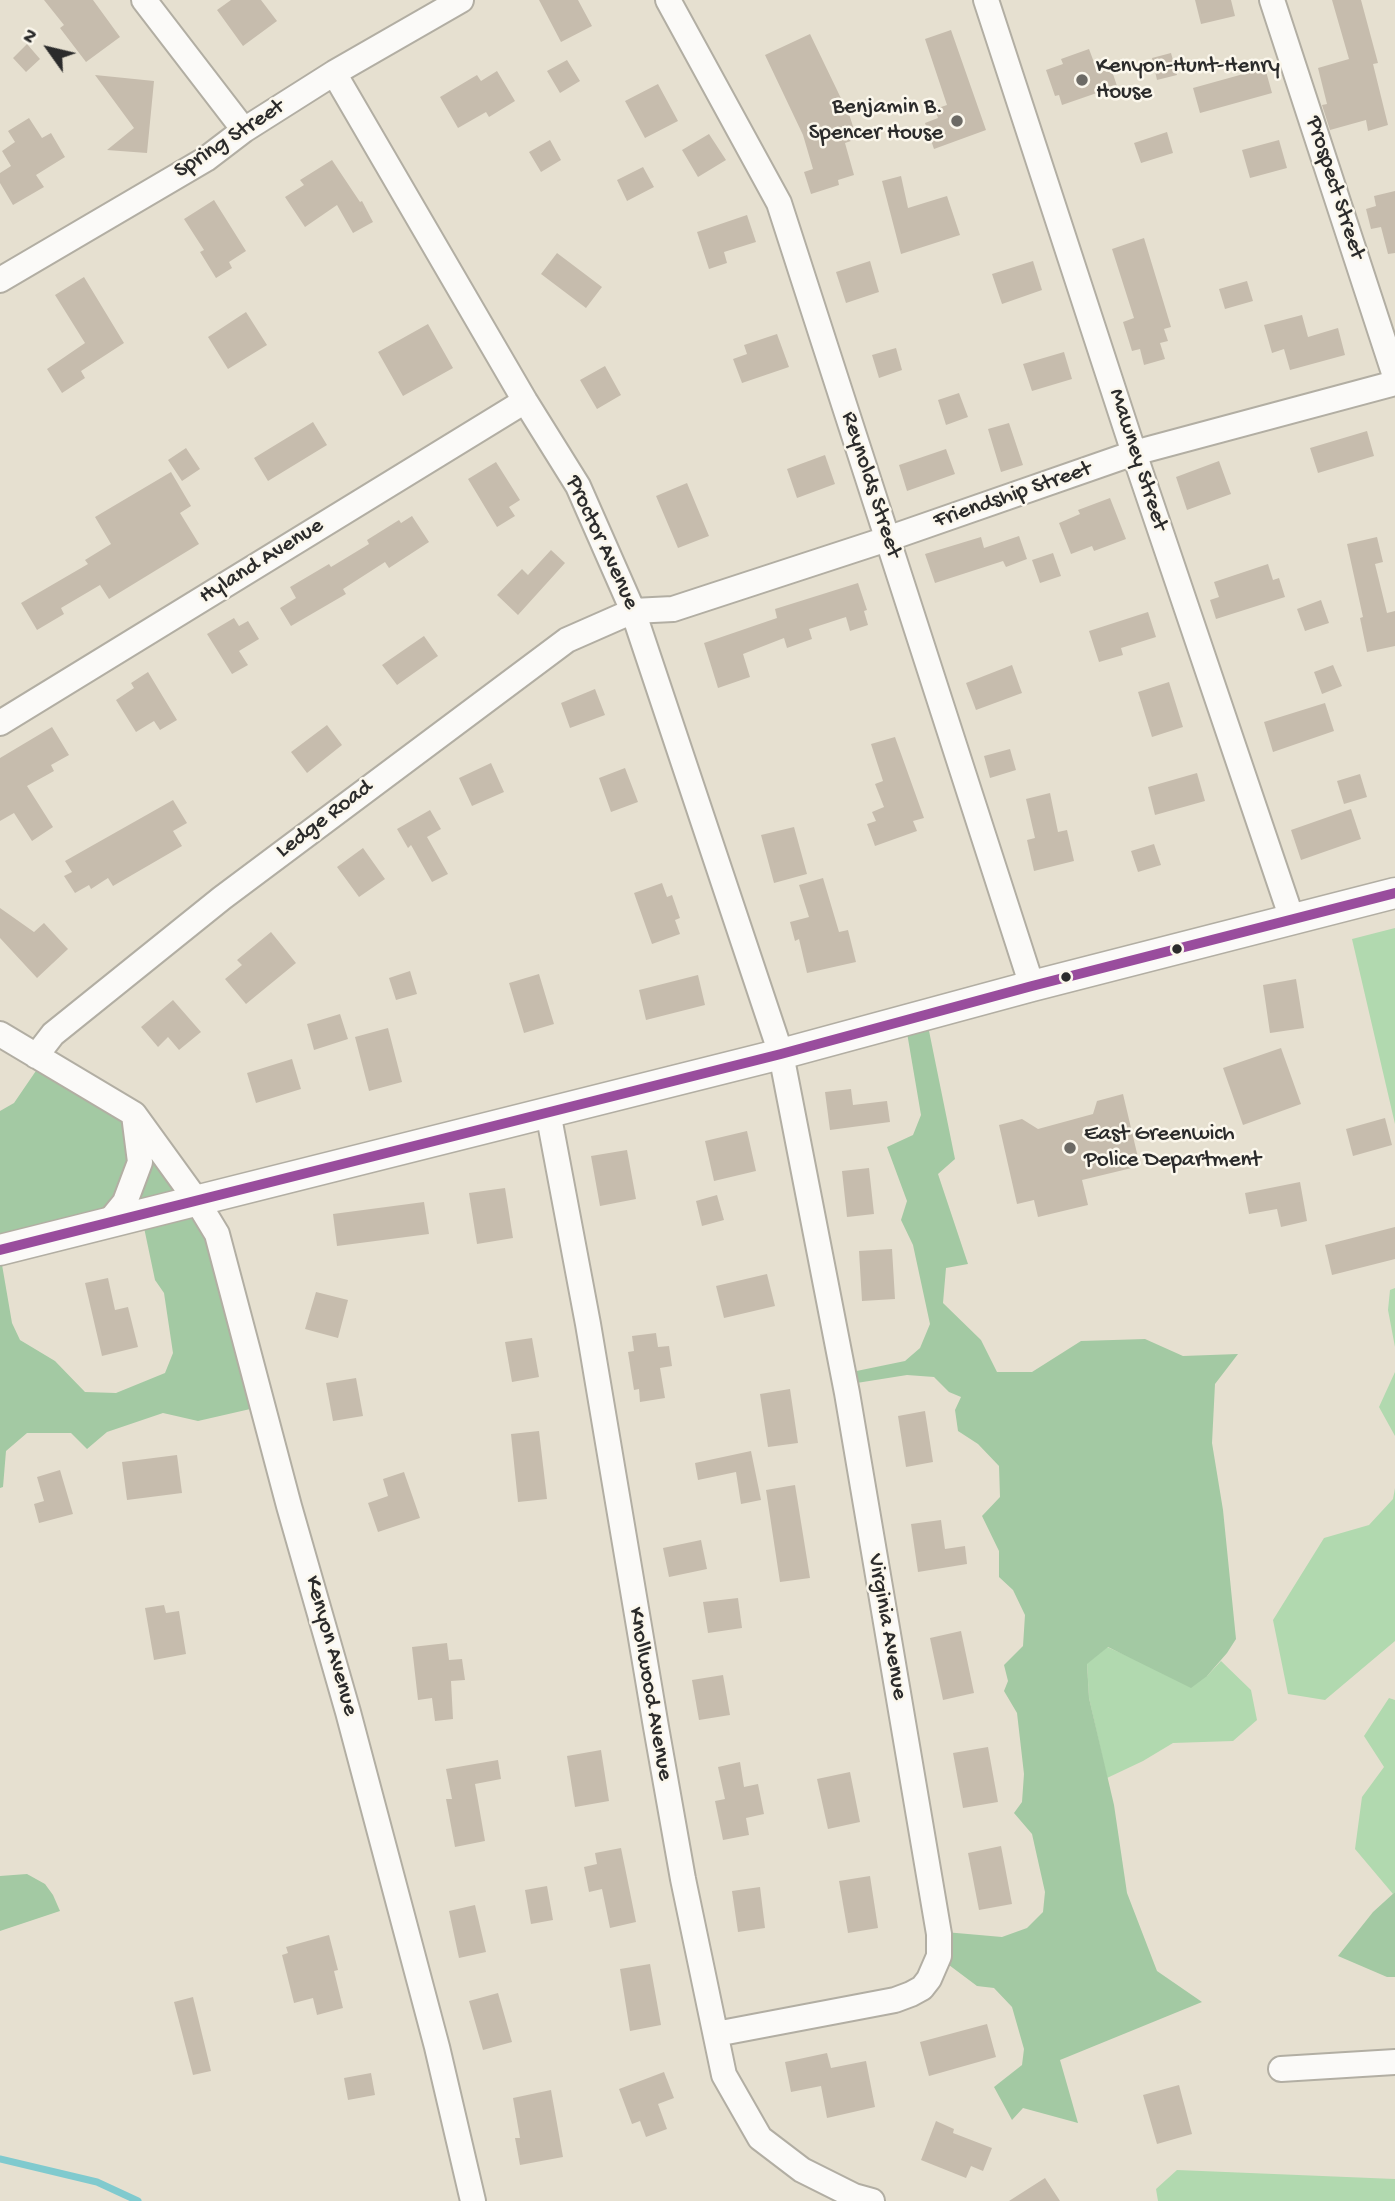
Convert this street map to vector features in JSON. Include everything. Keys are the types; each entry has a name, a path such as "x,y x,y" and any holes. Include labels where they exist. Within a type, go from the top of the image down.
{"main road":[{"path":"0,1250 781,1054 1032,986 1395,893"}],"street":[{"path":"144,0 244,130"},
{"name":"Spring Street","path":"0,280 205,159 244,130 334,73 461,0"},
{"name":"Reynolds Street","path":"668,0 779,203 1032,986"},
{"name":"Mawney Street","path":"986,0 1134,453 1292,919"},
{"name":"Prospect Street","path":"1272,0 1395,376"},
{"name":"Proctor Avenue","path":"334,73 525,401 578,486 633,611 781,1054"},
{"name":"Friendship Street","path":"633,611 673,609 887,539 1134,453 1395,383"},
{"name":"Hyland Avenue","path":"0,723 525,401"},
{"name":"Ledge Road","path":"36,1056 53,1034 222,898 369,786 567,640 633,611"},
{"name":"Kenyon Avenue","path":"0,1034 134,1114 197,1201 217,1234 289,1506 352,1725 437,2047 473,2201"},
{"name":"Virginia Avenue","path":"716,2034 895,2000 922,1988 939,1956 939,1934 847,1393 781,1054"},
{"name":"Knollwood Avenue","path":"548,1112 588,1324 633,1602 683,1879 724,2075 760,2138 802,2169 854,2196 872,2201"},
{"path":"107,1224 125,1202 140,1162 134,1114"},
{"path":"1281,2069 1395,2062"}],"green space":[{"path":"1395,928 1395,1124 1352,939"},
{"path":"926,1016 955,1159 938,1174 968,1264 946,1268 943,1303 981,1340 997,1372 1032,1372 1081,1341 1145,1339 1183,1356 1238,1354 1215,1384 1212,1443 1223,1510 1236,1639 1207,1676 1191,1688 1108,1647 1087,1664 1089,1698 1114,1805 1127,1893 1157,1971 1202,2002 1060,2060 1078,2123 1023,2108 1012,2120 994,2087 1022,2065 1024,2049 1012,2007 994,1988 977,1986 937,1956 945,1932 1002,1937 1027,1928 1043,1912 1045,1892 1032,1834 1014,1813 1022,1802 1024,1774 1017,1713 1004,1691 1008,1681 1004,1665 1023,1646 1025,1615 1013,1590 999,1577 999,1551 982,1516 1000,1497 999,1466 978,1444 958,1431 955,1410 961,1397 949,1392 934,1377 907,1375 844,1385 842,1374 905,1361 920,1348 930,1324 913,1245 901,1220 907,1201 887,1147 913,1135 921,1115 905,1021"},
{"path":"42,1062 135,1126 199,1207 259,1407 198,1421 163,1413 107,1432 87,1449 71,1433 27,1433 6,1451 3,1487 0,1488 0,1253 12,1323 20,1340 55,1361 85,1392 116,1393 165,1373 173,1353 164,1293 155,1280 142,1218 0,1252 0,1111 14,1103"},
{"path":"1395,1288 1395,1347 1388,1310 1390,1290"},
{"path":"1395,1372 1395,1436 1379,1407"},
{"path":"1395,1488 1395,1641 1325,1700 1288,1694 1273,1620 1324,1538 1369,1525 1393,1499"},
{"path":"1107,1647 1130,1657 1207,1676 1221,1661 1251,1690 1257,1720 1233,1741 1173,1743 1107,1778 1089,1698 1087,1663"},
{"path":"1389,1698 1395,1700 1393,1894 1355,1849 1362,1797 1384,1767 1364,1736"},
{"path":"27,1874 45,1884 60,1911 0,1931 0,1876"},
{"path":"1395,1892 1395,1977 1387,1977 1338,1956 1373,1912"},
{"path":"1177,2170 1395,2179 1395,2201 1158,2201 1156,2189"}],"building":[{"path":"44,0 93,0 120,37 86,62 60,28 64,25"},
{"path":"231,0 261,0 277,21 243,46 217,10"},
{"path":"539,0 578,0 592,26 561,42"},
{"path":"1195,0 1231,0 1235,16 1201,24"},
{"path":"1332,0 1361,0 1378,63 1373,64 1388,125 1368,131 1366,120 1330,130 1322,105 1327,104 1318,68 1349,59"},
{"path":"951,30 986,130 934,149 925,123 938,118 935,109 947,105 925,39"},
{"path":"810,34 850,117 857,139 845,143 854,175 838,180 839,185 811,194 804,172 813,169 803,135 765,55"},
{"path":"27,44 40,59 26,72 13,58"},
{"name":"Kenyon-Hunt-Henry House","path":"1089,49 1098,73 1111,68 1117,86 1062,105 1059,95 1055,96 1046,70 1063,64 1061,59"},
{"path":"1171,53 1177,75 1157,80 1152,58"},
{"path":"567,60 580,81 560,93 547,71"},
{"path":"1265,68 1272,93 1200,113 1193,88"},
{"path":"497,71 515,101 489,117 486,112 458,128 440,97 477,75 481,81"},
{"path":"95,75 154,81 147,153 107,150 134,128"},
{"path":"658,84 678,121 645,138 625,101"},
{"path":"29,118 42,138 51,133 65,157 36,175 44,187 13,205 0,183 0,173 11,166 2,151 15,142 8,131"},
{"path":"1167,132 1173,153 1141,163 1134,143"},
{"path":"709,134 726,160 698,177 682,150"},
{"path":"550,140 561,160 541,172 529,152"},
{"path":"1279,140 1287,168 1250,178 1242,150"},
{"path":"332,160 360,202 362,201 373,222 353,233 337,205 305,227 285,197 304,185 300,180"},
{"path":"643,167 654,187 627,201 617,180"},
{"path":"901,176 908,208 947,196 960,235 901,254 882,181"},
{"path":"1395,191 1395,253 1388,254 1381,227 1371,229 1366,209 1376,206 1374,196"},
{"path":"214,200 246,251 229,262 232,268 216,278 200,252 204,250 184,219"},
{"path":"747,215 756,242 724,252 727,263 709,269 697,232"},
{"path":"1144,238 1171,327 1164,329 1168,341 1160,343 1165,359 1144,365 1140,349 1132,351 1123,322 1134,318 1112,249"},
{"path":"557,253 602,287 586,308 541,274"},
{"path":"870,261 879,292 846,303 836,272"},
{"path":"1033,261 1042,290 1002,304 992,274"},
{"path":"84,277 124,343 81,371 85,378 62,393 47,369 85,343 55,295"},
{"path":"1247,281 1253,301 1225,309 1219,289"},
{"path":"246,312 267,345 228,369 208,337"},
{"path":"1302,315 1308,337 1338,328 1345,355 1290,370 1284,349 1272,353 1264,325"},
{"path":"428,324 453,368 403,396 378,352"},
{"path":"777,334 789,367 742,383 733,359 747,354 744,345"},
{"path":"896,348 902,370 879,378 872,355"},
{"path":"1064,352 1072,379 1032,391 1023,364"},
{"path":"605,366 621,395 597,409 580,380"},
{"path":"959,393 968,417 946,425 938,400"},
{"path":"313,422 327,445 268,481 254,458"},
{"path":"1009,423 1023,465 1001,472 988,429"},
{"path":"1367,431 1374,456 1318,473 1310,448"},
{"path":"186,448 200,469 182,481 168,460"},
{"path":"946,449 955,474 907,491 899,465"},
{"path":"825,455 835,484 797,498 787,469"},
{"path":"1219,461 1231,494 1187,510 1176,477"},
{"path":"496,462 520,500 509,507 515,516 497,527 468,479"},
{"path":"171,472 191,506 180,513 199,544 109,599 100,585 61,608 64,614 37,630 21,603 88,564 85,560 111,544 95,517"},
{"path":"687,483 709,536 678,548 656,496"},
{"path":"1110,498 1126,539 1094,551 1092,546 1071,554 1059,523 1080,514 1078,510"},
{"path":"412,516 429,542 389,568 385,562 343,589 346,594 291,626 280,608 296,598 290,587 329,564 331,567 369,544 367,540 399,520 401,523"},
{"path":"1019,536 1027,559 1006,567 1003,561 935,583 925,554 981,537 984,548"},
{"path":"1377,537 1383,562 1375,564 1387,613 1395,611 1395,646 1367,652 1360,618 1363,617 1347,544"},
{"path":"551,550 565,563 518,615 497,595 522,569 528,575"},
{"path":"1053,553 1061,576 1040,583 1032,560"},
{"path":"1268,564 1273,580 1279,578 1285,597 1216,619 1210,600 1219,597 1214,582"},
{"path":"858,583 867,610 864,611 868,625 850,631 846,617 809,629 812,639 787,648 784,638 743,654 750,677 718,688 704,643 777,618 775,609"},
{"path":"1321,600 1329,623 1305,631 1297,609"},
{"path":"1148,612 1156,637 1121,648 1123,655 1099,662 1089,631"},
{"path":"234,618 239,626 248,621 259,639 239,651 248,665 232,674 207,634"},
{"path":"424,636 438,656 397,685 382,665"},
{"path":"1012,665 1022,693 976,710 966,683"},
{"path":"1333,665 1342,686 1322,694 1314,672"},
{"path":"148,672 177,720 160,730 154,721 136,732 116,700 134,688 131,683"},
{"path":"1169,682 1183,727 1152,737 1138,692"},
{"path":"595,689 605,715 570,728 561,703"},
{"path":"1325,703 1334,731 1273,752 1264,722"},
{"path":"327,725 342,745 307,773 291,752"},
{"path":"52,727 69,755 51,765 54,771 27,786 53,827 32,841 14,813 0,821 0,758"},
{"path":"895,737 924,818 913,821 917,831 875,846 867,824 876,821 872,812 884,807 875,784 883,781 871,744"},
{"path":"1010,749 1016,770 990,778 984,756"},
{"path":"491,763 504,792 472,806 459,778"},
{"path":"625,768 638,802 611,812 599,778"},
{"path":"1197,773 1205,801 1155,815 1148,787"},
{"path":"1360,774 1367,797 1344,804 1337,781"},
{"path":"1050,793 1058,832 1067,830 1074,861 1034,871 1027,840 1035,838 1026,799"},
{"path":"173,800 187,823 173,831 182,846 113,886 108,878 91,889 89,885 75,893 64,876 72,872 65,861"},
{"path":"1351,809 1361,839 1301,860 1291,830"},
{"path":"430,810 441,829 427,837 448,874 432,882 411,845 408,848 397,829"},
{"path":"794,827 807,874 774,883 761,835"},
{"path":"1154,844 1161,865 1138,872 1131,851"},
{"path":"363,848 385,879 359,897 337,867"},
{"path":"823,878 839,932 848,930 856,962 807,973 799,939 795,941 790,922 809,917 799,885"},
{"path":"662,883 667,897 672,895 680,918 675,920 680,934 652,944 634,893"},
{"path":"0,908 34,932 44,923 68,949 37,978 0,938"},
{"path":"271,932 296,963 246,1004 225,979 242,965 237,960"},
{"path":"410,971 417,994 396,1000 389,978"},
{"path":"539,974 554,1024 524,1033 509,983"},
{"path":"698,975 705,1005 646,1020 639,990"},
{"path":"1296,979 1304,1028 1270,1033 1263,985"},
{"path":"173,1000 201,1032 179,1050 168,1037 158,1047 141,1027"},
{"path":"340,1014 348,1039 314,1050 307,1024"},
{"path":"388,1028 402,1082 369,1091 355,1037"},
{"path":"1281,1048 1301,1104 1243,1125 1223,1068"},
{"path":"292,1059 301,1089 256,1103 247,1073"},
{"path":"851,1089 853,1105 887,1101 890,1122 830,1130 825,1092"},
{"name":"East Greenwich Police Department","path":"1123,1094 1140,1166 1082,1180 1088,1205 1038,1217 1034,1200 1017,1204 999,1125 1022,1119 1038,1129 1093,1114 1097,1101"},
{"path":"1385,1118 1392,1145 1353,1156 1346,1129"},
{"path":"747,1131 756,1171 714,1181 705,1141"},
{"path":"627,1150 636,1199 600,1206 591,1156"},
{"path":"869,1168 874,1214 847,1217 842,1171"},
{"path":"1300,1182 1307,1221 1281,1227 1277,1209 1249,1214 1245,1193"},
{"path":"505,1188 513,1238 477,1244 469,1193"},
{"path":"717,1195 724,1220 702,1226 696,1201"},
{"path":"424,1202 429,1234 337,1246 333,1214"},
{"path":"1395,1227 1395,1259 1332,1275 1325,1245"},
{"path":"892,1249 895,1299 862,1301 859,1251"},
{"path":"767,1274 775,1306 724,1318 716,1286"},
{"path":"108,1278 115,1310 128,1307 138,1347 102,1356 85,1283"},
{"path":"316,1292 348,1300 338,1338 305,1329"},
{"path":"656,1333 658,1347 669,1346 672,1366 660,1368 665,1398 640,1402 639,1389 634,1390 628,1352 634,1351 632,1336"},
{"path":"532,1338 539,1377 512,1382 505,1342"},
{"path":"356,1378 363,1416 333,1421 326,1383"},
{"path":"790,1389 798,1443 768,1447 760,1394"},
{"path":"925,1411 933,1462 906,1467 898,1416"},
{"path":"539,1431 547,1499 518,1502 511,1434"},
{"path":"751,1451 761,1500 741,1504 736,1472 698,1480 695,1463"},
{"path":"177,1455 182,1493 127,1500 122,1462"},
{"path":"60,1470 73,1514 39,1523 34,1504 44,1501 37,1477"},
{"path":"404,1472 420,1518 378,1532 368,1503 388,1496 383,1479"},
{"path":"795,1485 810,1578 780,1582 766,1490"},
{"path":"941,1520 945,1549 965,1546 967,1564 918,1572 911,1524"},
{"path":"701,1540 707,1569 669,1577 663,1548"},
{"path":"738,1598 742,1628 708,1633 703,1602"},
{"path":"164,1605 166,1613 179,1611 186,1654 154,1660 145,1608"},
{"path":"961,1631 974,1693 943,1700 930,1638"},
{"path":"447,1643 449,1660 462,1659 465,1680 451,1681 453,1719 435,1721 432,1698 418,1700 412,1647"},
{"path":"723,1675 730,1715 699,1720 692,1680"},
{"path":"988,1747 998,1802 963,1808 953,1753"},
{"path":"601,1750 609,1801 575,1807 567,1756"},
{"path":"498,1760 501,1779 475,1784 485,1841 455,1847 446,1799 452,1799 446,1769"},
{"path":"740,1762 744,1787 758,1784 764,1814 746,1818 749,1835 723,1840 715,1801 725,1799 718,1767"},
{"path":"850,1772 860,1822 828,1829 817,1779"},
{"path":"1001,1846 1012,1904 979,1910 968,1853"},
{"path":"621,1848 636,1922 610,1928 602,1889 589,1892 584,1867 597,1864 595,1853"},
{"path":"870,1876 878,1928 848,1933 839,1881"},
{"path":"547,1886 553,1920 531,1924 525,1890"},
{"path":"760,1887 765,1928 738,1932 732,1891"},
{"path":"475,1905 486,1952 459,1958 449,1911"},
{"path":"329,1935 338,1970 334,1971 343,2008 317,2015 313,1998 294,2003 282,1955 288,1953 286,1947"},
{"path":"650,1964 661,2025 630,2031 620,1969"},
{"path":"498,1993 512,2042 483,2050 469,2001"},
{"path":"193,1997 211,2071 193,2075 174,2002"},
{"path":"987,2024 996,2057 929,2076 920,2042"},
{"path":"827,2053 831,2068 866,2061 875,2107 827,2118 821,2086 791,2092 785,2062"},
{"path":"664,2072 674,2098 658,2104 667,2129 646,2137 640,2121 632,2124 619,2089"},
{"path":"371,2073 375,2095 348,2100 344,2078"},
{"path":"1179,2085 1192,2134 1157,2144 1143,2095"},
{"path":"551,2090 563,2157 520,2165 515,2138 520,2138 513,2098"},
{"path":"936,2121 954,2129 953,2133 992,2148 983,2171 971,2166 966,2178 921,2160"},
{"path":"1045,2178 1060,2201 1009,2201"}],"waterway":[{"path":"0,2159 97,2182 138,2201"}],"transit line":[{"path":"0,1250 781,1054 1032,986 1395,893"}],"place":[{"name":"Kenyon-Hunt-Henry House","path":"1082,80"},
{"name":"Benjamin B. Spencer House","path":"957,121"},
{"name":"East Greenwich Police Department","path":"1070,1148"}]}
